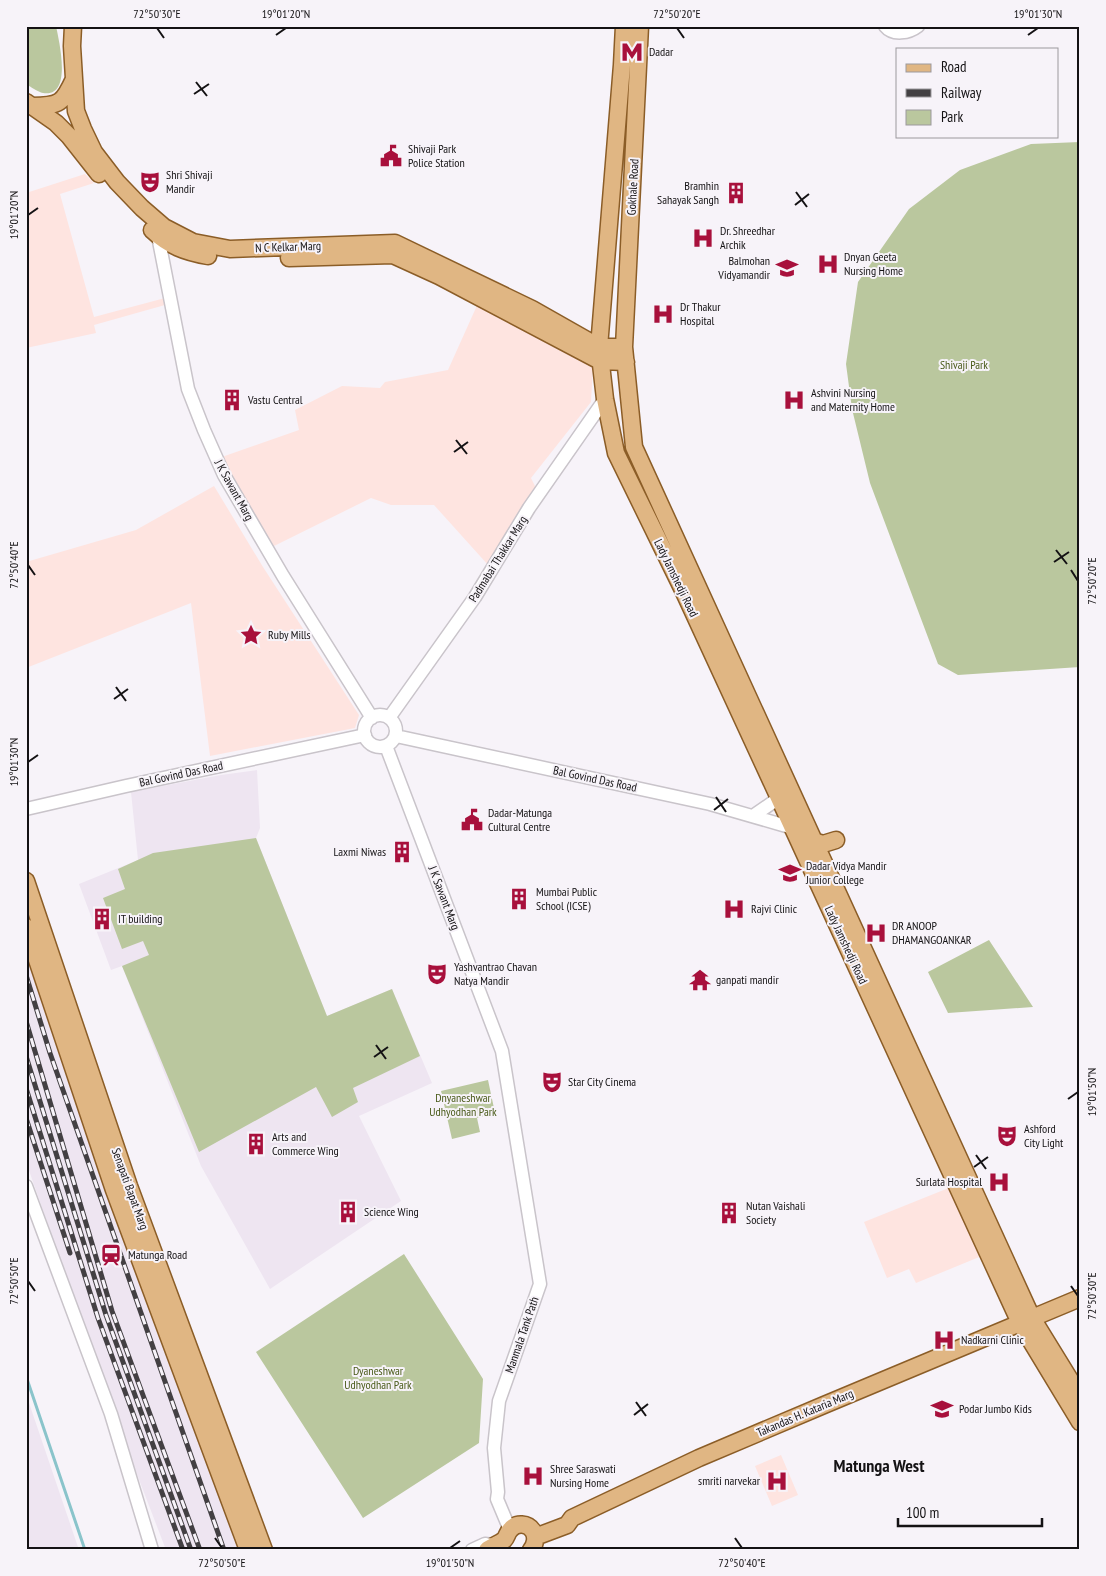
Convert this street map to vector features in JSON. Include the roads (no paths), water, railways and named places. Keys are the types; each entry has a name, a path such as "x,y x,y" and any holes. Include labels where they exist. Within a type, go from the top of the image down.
{"main road":[{"name":"N C Kelkar Marg","path":"73,26 76,111 82,129 94,152 117,182 164,227 193,242 230,249 395,243 532,309 600,354"},
{"name":"Gokhale Road","path":"600,354 624,26"},
{"name":"Gokhale Road","path":"625,355 640,26"},
{"path":"29,104 47,106 60,102 67,95 74,79"},
{"name":"N C Kelkar Marg","path":"29,104 56,123 69,136 88,163 122,202 158,236 182,250 230,260 393,255 600,354 625,355"},
{"name":"Lady Jamshedji Road","path":"600,354 605,399 616,453 1026,1320 1080,1422"},
{"name":"Lady Jamshedji Road","path":"625,355 634,447 814,841 1026,1320 1080,1396"},
{"path":"814,841 822,844 836,840"},
{"name":"Senapati Bapat Marg","path":"26,881 129,1186 158,1285 248,1527 264,1550"},
{"name":"Senapati Bapat Marg","path":"26,927 114,1190 158,1285"},
{"name":"Takandas H. Kataria Marg","path":"512,1541 564,1515 572,1518 726,1447 1080,1298"},
{"name":"Senapati Bapat Marg","path":"248,1527 248,1550"}],"street":[{"path":"884,26 888,30 899,33 912,31 918,26"},
{"name":"J K Sawant Marg","path":"158,236 188,389 204,430 224,475 283,576 372,718"},
{"name":"Padmabai Thakkar Marg","path":"389,718 475,597 529,508 605,399"},
{"path":"382,716 389,718 395,725 396,736 386,746 381,747 368,742 365,735 366,725 372,718 382,716"},
{"name":"Bal Govind Das Road","path":"26,809 118,787 365,735"},
{"name":"Bal Govind Das Road","path":"396,736 700,802 793,828"},
{"name":"J K Sawant Marg","path":"386,746 502,1051"},
{"path":"753,816 780,798"},
{"name":"Manmala Tank Path","path":"502,1051 540,1284 499,1401 494,1448 497,1499 512,1541"},
{"path":"26,1186 111,1414 152,1550"},
{"path":"472,1550 486,1544 512,1541"}],"waterway":[{"path":"26,1376 85,1550"}],"railway":[{"path":"26,975 50,1053 224,1550"},
{"path":"26,1021 112,1311 200,1550"},
{"path":"26,1056 106,1315 191,1550"},
{"path":"26,1088 98,1318 183,1550"},
{"path":"26,1118 70,1253"}],"place":[{"name":"Dadar","path":"632,52"},
{"name":"Shivaji Park Police Station","path":"391,156"},
{"name":"Shri Shivaji Mandir","path":"150,182"},
{"name":"Bramhin Sahayak Sangh","path":"736,193"},
{"name":"Dr. Shreedhar Archik","path":"703,238"},
{"name":"Dnyan Geeta Nursing Home","path":"828,264"},
{"name":"Balmohan Vidyamandir","path":"787,268"},
{"name":"Dr Thakur Hospital","path":"663,314"},
{"name":"Vastu Central","path":"232,400"},
{"name":"Ashvini Nursing and Maternity Home","path":"794,400"},
{"name":"Ruby Mills","path":"251,635"},
{"name":"Dadar-Matunga Cultural Centre","path":"472,820"},
{"name":"Laxmi Niwas","path":"402,852"},
{"name":"Dadar Vidya Mandir Junior College","path":"790,873"},
{"name":"Mumbai Public School (ICSE)","path":"519,899"},
{"name":"Rajvi Clinic","path":"734,909"},
{"name":"IT building","path":"102,919"},
{"name":"DR ANOOP DHAMANGOANKAR","path":"876,933"},
{"name":"Yashvantrao Chavan Natya Mandir","path":"437,974"},
{"name":"ganpati mandir","path":"700,980"},
{"name":"Star City Cinema","path":"552,1082"},
{"name":"Ashford City Light","path":"1007,1136"},
{"name":"Arts and Commerce Wing","path":"256,1144"},
{"name":"Surlata Hospital","path":"999,1182"},
{"name":"Science Wing","path":"348,1212"},
{"name":"Nutan Vaishali Society","path":"729,1213"},
{"name":"Matunga Road","path":"111,1255"},
{"name":"Nadkarni Clinic","path":"944,1340"},
{"name":"Podar Jumbo Kids","path":"942,1409"},
{"name":"Shree Saraswati Nursing Home","path":"533,1476"},
{"name":"smriti narvekar","path":"777,1481"}],"district":[{"name":"Matunga West","path":"879,1466"}],"park label":[{"name":"Shivaji Park","path":"964,365"},
{"name":"Dnyaneshwar Udhyodhan Park","path":"463,1105"},
{"name":"Dyaneshwar Udhyodhan Park","path":"378,1378"}]}
